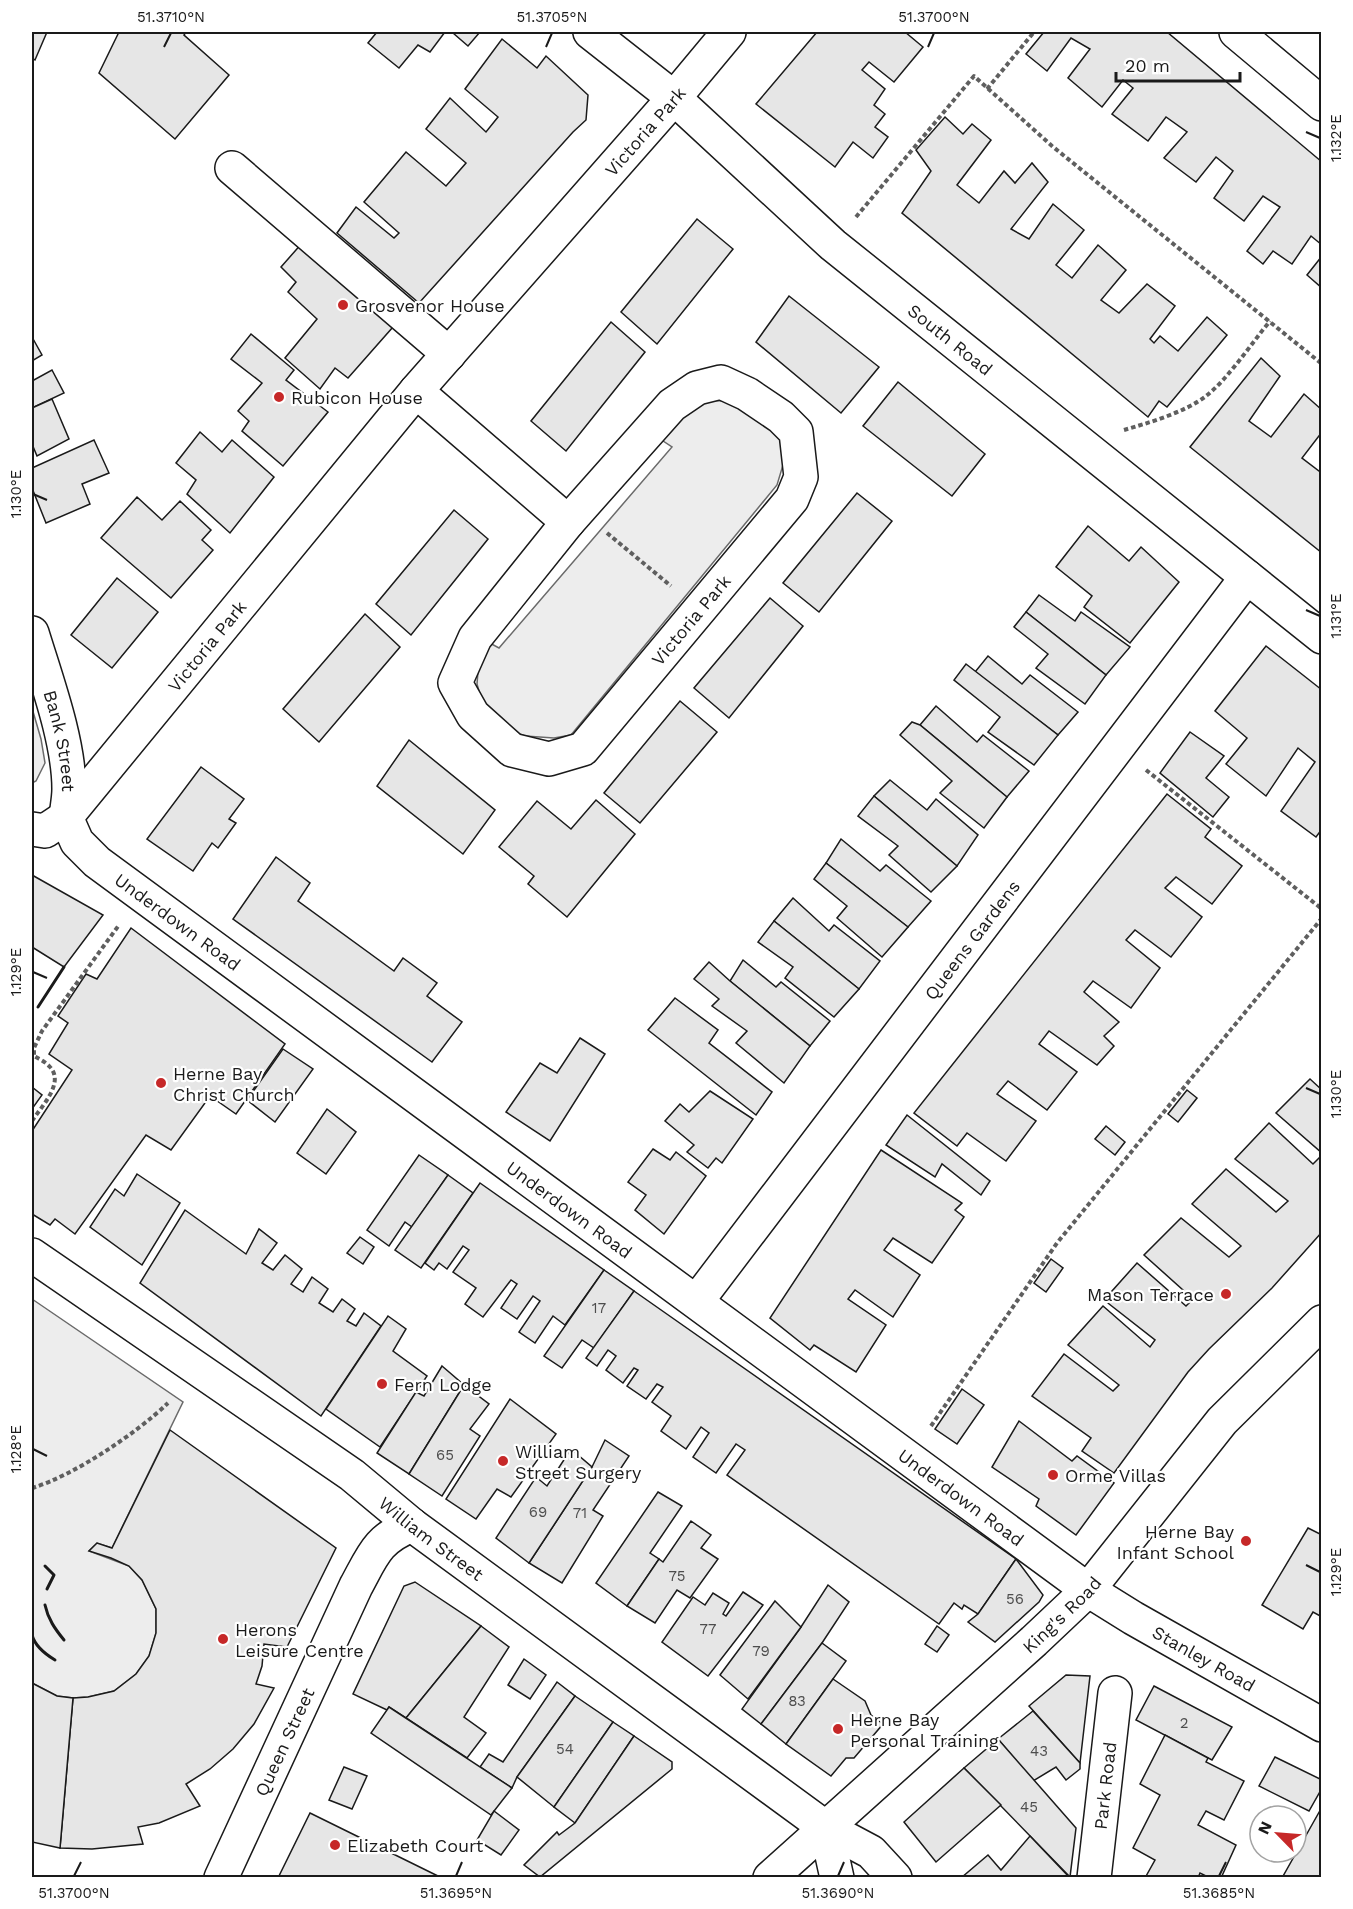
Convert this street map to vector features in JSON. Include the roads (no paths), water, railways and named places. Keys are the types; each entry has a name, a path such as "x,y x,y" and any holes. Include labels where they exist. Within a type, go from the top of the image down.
{"street":[{"name":"South Road","path":"590,32 674,98 833,245 1322,637"},
{"name":"Victoria Park","path":"66,817 416,391 674,98 729,32"},
{"path":"1236,32 1322,104"},
{"path":"232,168 449,354"},
{"name":"Victoria Park","path":"721,382 747,394 781,417 796,432 801,477 792,500 583,749 549,759 512,750 473,715 455,683 475,638 573,515 672,405 697,388 721,382"},
{"path":"416,391 573,515"},
{"name":"Queens Gardens","path":"697,1301 1247,578"},
{"name":"Bank Street","path":"32,633 68,763 69,792 66,817"},
{"path":"32,829 45,831 66,817"},
{"name":"Underdown Road","path":"66,817 77,842 97,862 1088,1590"},
{"name":"William Street","path":"32,1255 352,1475 412,1525 826,1828 871,1852 895,1878"},
{"name":"King's Road","path":"770,1878 1088,1590 1222,1421 1322,1322"},
{"name":"Queen Street","path":"221,1878 356,1586 376,1549 392,1533 412,1525"},
{"name":"Stanley Road","path":"1088,1590 1322,1725"},
{"name":"Park Road","path":"1094,1878 1115,1693"},
{"path":"826,1828 837,1878"}],"place":[{"name":"Grosvenor House","path":"343,305"},
{"name":"Rubicon House","path":"279,397"},
{"name":"Herne Bay Christ Church","path":"161,1083"},
{"name":"Mason Terrace","path":"1226,1294"},
{"name":"Fern Lodge","path":"382,1384"},
{"name":"William Street Surgery","path":"503,1461"},
{"name":"Orme Villas","path":"1053,1475"},
{"name":"Herne Bay Infant School","path":"1246,1541"},
{"name":"Herons Leisure Centre","path":"223,1639"},
{"name":"Herne Bay Personal Training","path":"838,1729"},
{"name":"Elizabeth Court","path":"335,1845"}]}
